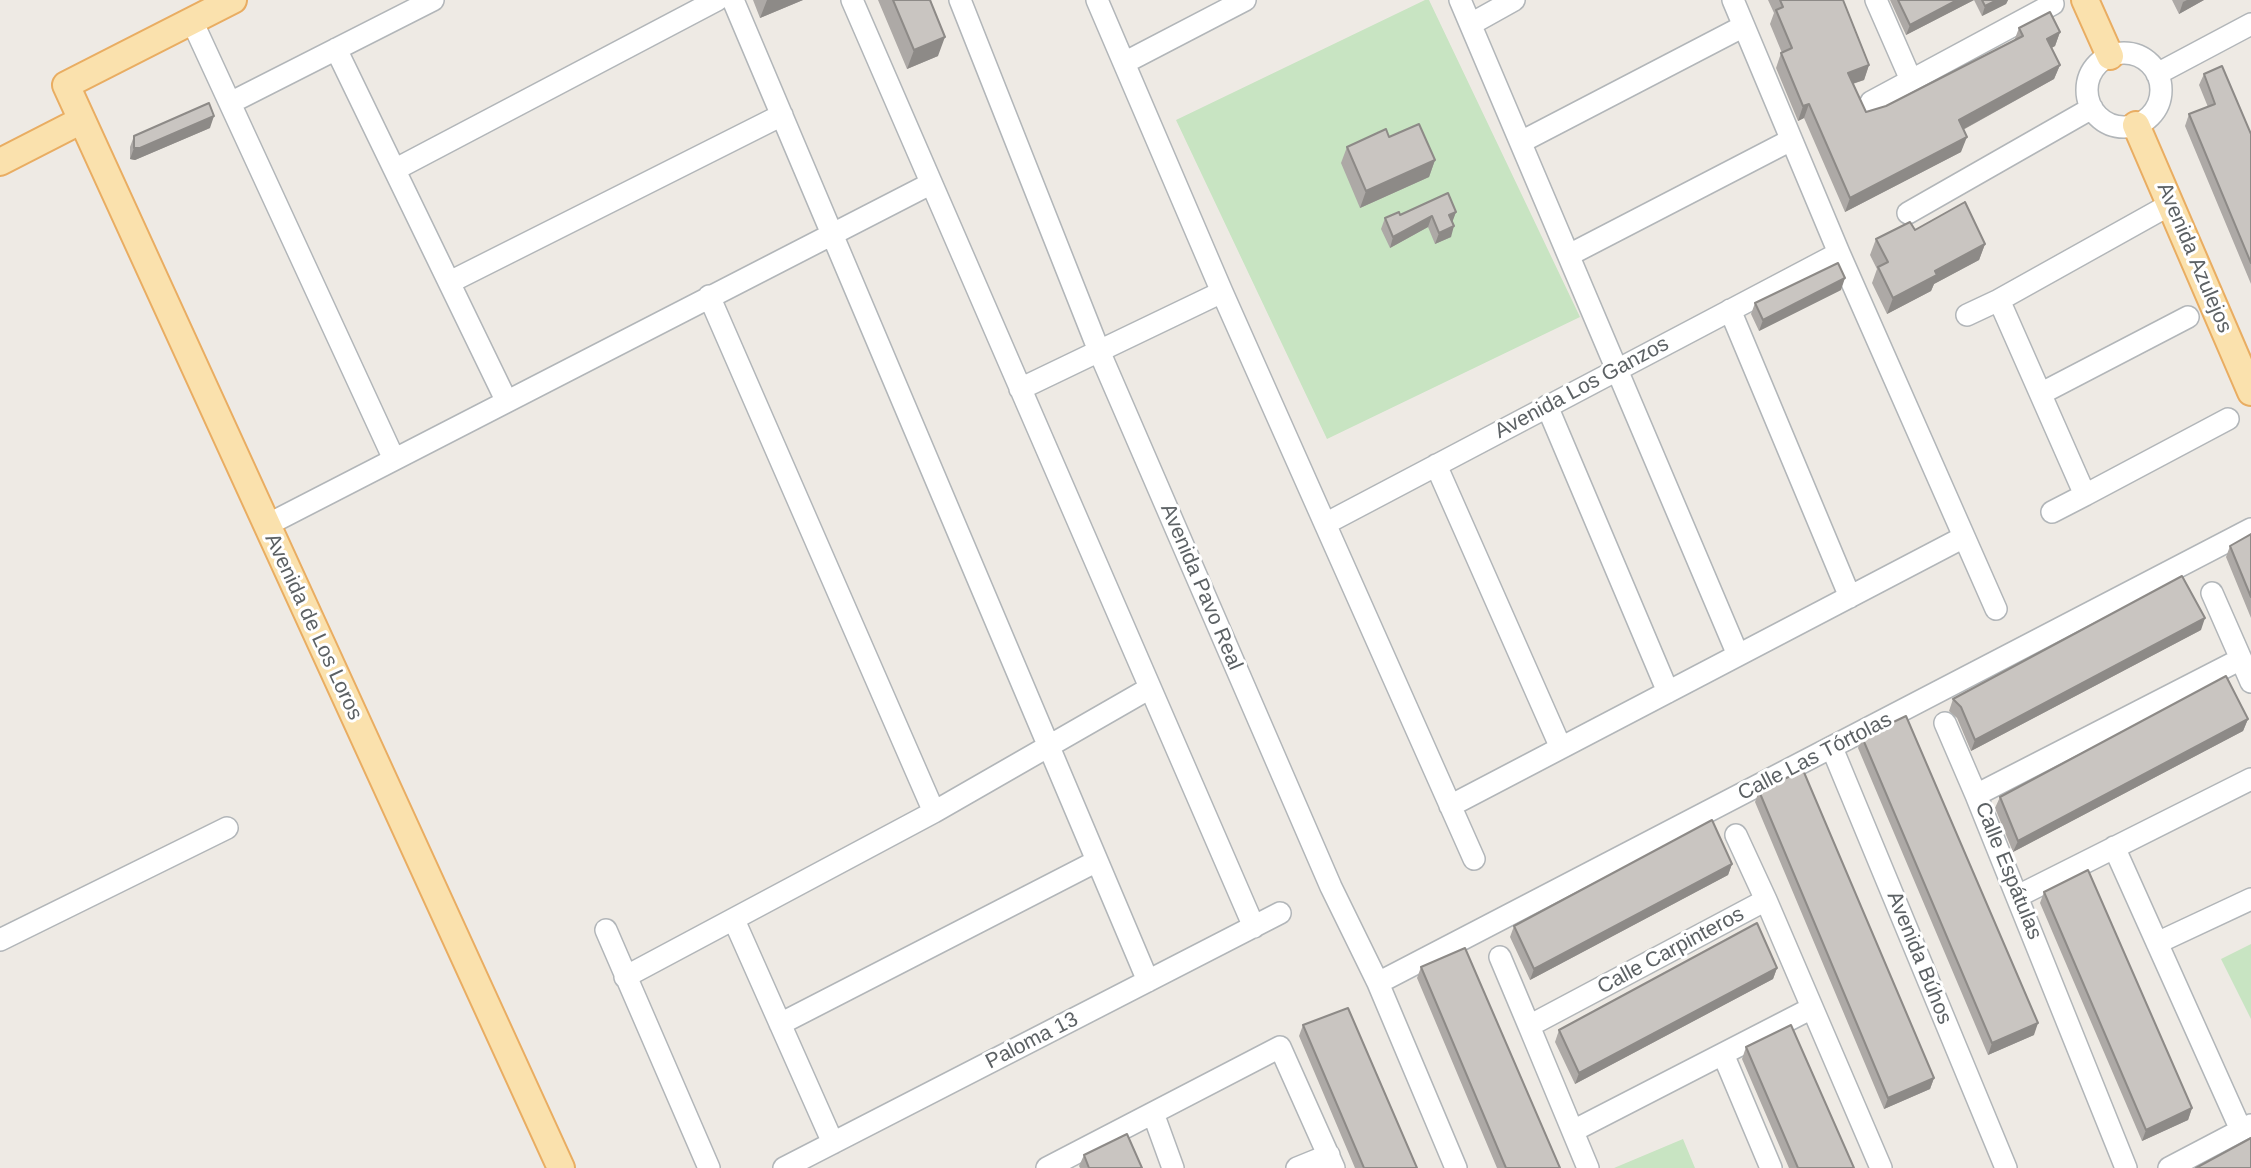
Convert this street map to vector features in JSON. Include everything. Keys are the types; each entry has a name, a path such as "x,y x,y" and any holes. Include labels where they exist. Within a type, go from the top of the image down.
{"main road":[{"path":"192,21 233,0"},
{"path":"2085,0 2110,56"},
{"name":"Avenida de Los Loros","path":"192,21 66,85 561,1168"},
{"path":"0,162 82,120"},
{"name":"Avenida Azulejos","path":"2136,125 2251,392"}],"street":[{"path":"230,103 433,0"},
{"path":"396,169 717,0"},
{"path":"733,0 1148,981"},
{"path":"852,0 1254,927"},
{"name":"Avenida Pavo Real","path":"960,0 1099,351 1331,887 1378,983 1456,1168"},
{"path":"1097,0 1222,292 1474,859"},
{"path":"1460,0 1738,655"},
{"path":"1471,24 1514,0"},
{"path":"1733,0 1839,253 1996,608"},
{"path":"1876,0 1911,80"},
{"path":"1124,63 1242,1"},
{"path":"1871,102 2053,5"},
{"path":"192,21 393,457"},
{"path":"2157,74 2251,24"},
{"path":"1521,142 1744,26"},
{"path":"336,49 506,400"},
{"path":"2132,54 2142,58 2157,74 2160,83 2158,104 2145,120 2136,125 2116,126 2098,116 2092,108 2088,97 2092,72 2110,56 2132,54"},
{"path":"1908,214 2092,108"},
{"path":"450,282 782,114"},
{"path":"1569,255 1791,140"},
{"path":"267,525 393,457 930,184"},
{"path":"1967,315 1999,300 2171,204"},
{"name":"Avenida Los Ganzos","path":"1325,524 1839,253"},
{"path":"1020,389 1222,292"},
{"path":"709,296 934,812"},
{"path":"1999,300 2085,495"},
{"path":"1730,310 1850,597"},
{"path":"2042,393 2188,317"},
{"path":"1547,406 1668,692"},
{"path":"2052,512 2228,419"},
{"path":"1436,465 1561,748"},
{"name":"Calle Las Tórtolas","path":"1378,983 2251,529"},
{"path":"1450,806 1964,537"},
{"path":"2212,593 2251,682"},
{"name":"Calle Espátulas","path":"2126,1168 1976,796 2241,659"},
{"path":"625,976 934,812 1150,688"},
{"path":"1945,723 1976,796"},
{"name":"Avenida Búhos","path":"1832,748 2006,1168"},
{"path":"2018,895 2251,779"},
{"path":"0,940 227,828"},
{"path":"1736,835 1766,900"},
{"path":"2114,847 2246,1127 2169,1168"},
{"path":"780,1024 1097,861"},
{"path":"2157,943 2251,898"},
{"name":"Calle Carpinteros","path":"1529,1026 1766,900 1881,1168"},
{"name":"Paloma 13","path":"784,1168 1280,913"},
{"path":"734,920 833,1143"},
{"path":"606,930 709,1168"},
{"path":"1500,957 1588,1168"},
{"path":"1573,1131 1812,1008"},
{"path":"1052,1167 1280,1047 1332,1161 1297,1168"},
{"path":"1723,1054 1771,1168"},
{"path":"1153,1113 1173,1168"}],"green space":[{"path":"1429,0 1580,317 1327,439 1176,120"},
{"path":"2251,944 2251,1019 2221,959"},
{"path":"1683,1139 1695,1168 1614,1168"}],"building":[{"path":"893,0 930,0 945,37 914,50"},
{"path":"1780,0 1843,0 1869,65 1848,73 1866,112 1886,106 2023,36 2019,28 2050,12 2060,32 2047,39 2060,65 1959,120 1967,137 1850,198 1809,104 1803,106 1781,53 1792,48 1776,10 1783,7"},
{"path":"1898,0 1957,0 1910,25"},
{"path":"1982,0 1997,0 1985,6"},
{"path":"2222,66 2251,134 2251,263 2189,114 2215,104 2204,74"},
{"path":"209,103 214,116 140,148 134,148 134,136"},
{"path":"1419,124 1435,160 1366,191 1347,147 1386,129 1389,137"},
{"path":"1448,193 1456,212 1449,215 1454,226 1439,233 1432,216 1393,237 1385,218 1399,212 1400,215"},
{"path":"1965,202 1985,244 1935,271 1937,275 1893,298 1878,267 1888,262 1876,239 1910,222 1915,230"},
{"path":"1838,263 1845,278 1763,320 1755,303"},
{"path":"2251,534 2251,597 2230,546"},
{"path":"2182,576 2205,618 1975,740 1961,707 1953,699"},
{"path":"2226,676 2248,719 2018,841 2000,797"},
{"path":"1906,716 2038,1023 1992,1043 1862,737"},
{"path":"1803,770 1934,1078 1888,1098 1759,791"},
{"path":"1712,820 1732,864 1534,969 1514,926"},
{"path":"2088,870 2192,1108 2146,1130 2044,892"},
{"path":"1757,923 1777,968 1579,1073 1559,1030"},
{"path":"1465,948 1560,1168 1506,1168 1421,967"},
{"path":"1348,1008 1417,1168 1364,1168 1303,1025"},
{"path":"1791,1025 1854,1168 1798,1168 1746,1047"},
{"path":"1127,1134 1142,1168 1089,1168 1084,1155"},
{"path":"2251,1138 2251,1168 2196,1168"}]}
